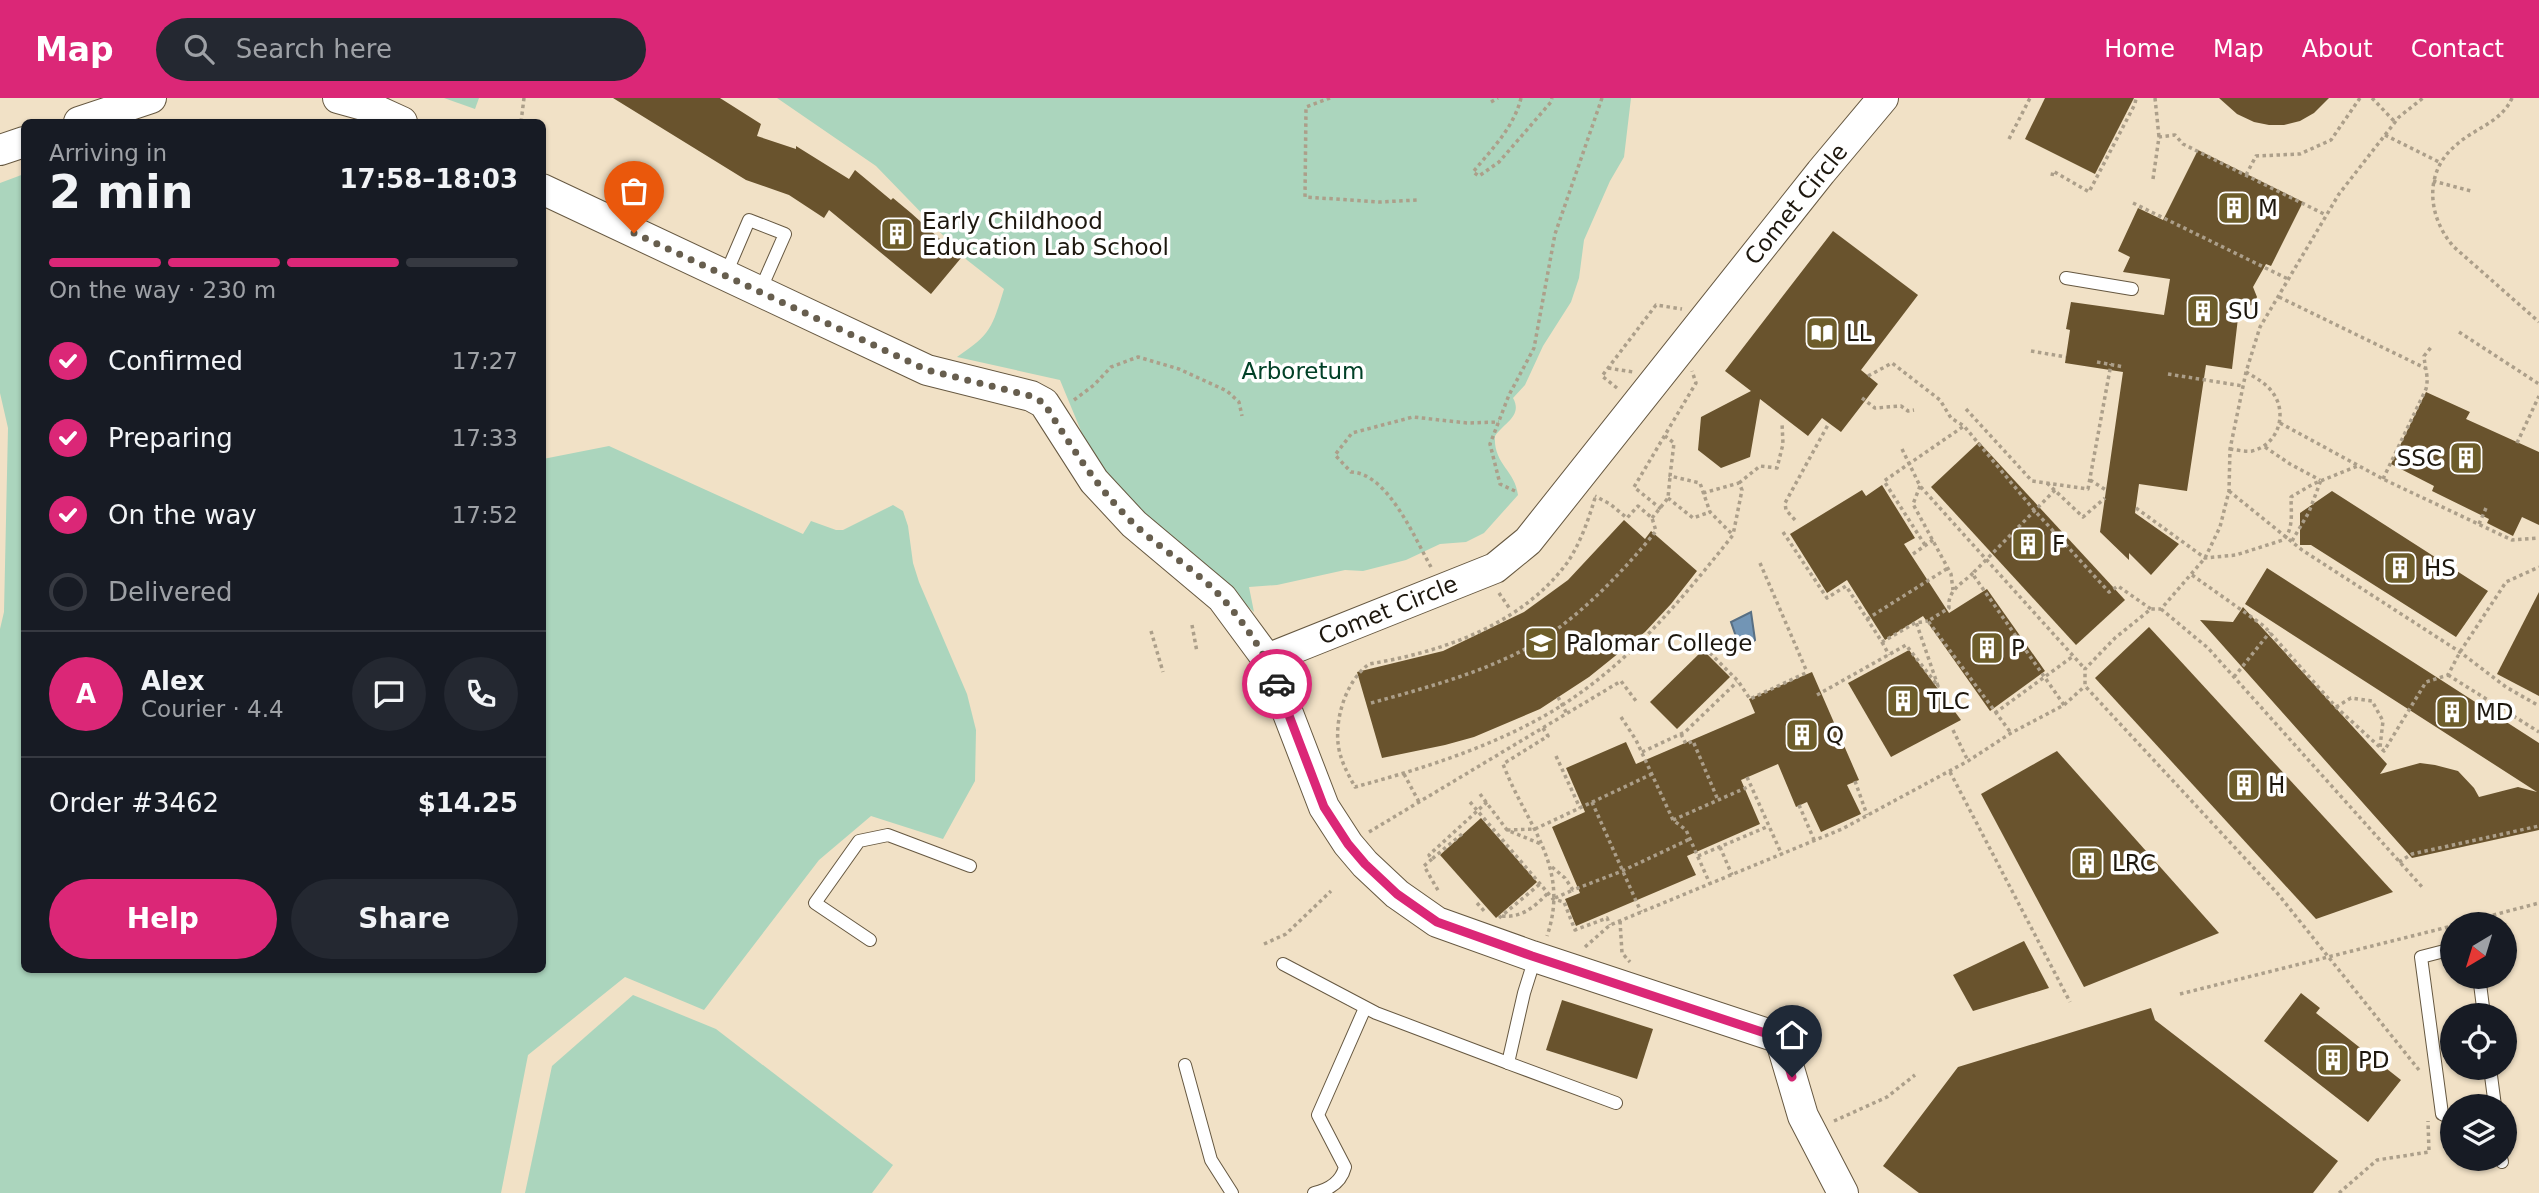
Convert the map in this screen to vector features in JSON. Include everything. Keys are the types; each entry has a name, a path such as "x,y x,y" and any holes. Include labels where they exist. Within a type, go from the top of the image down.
{"street":[{"path":"88,119 151,98"},
{"path":"338,98 367,106 395,119"},
{"name":"Comet Circle","path":"1267,659 1496,568 1528,541 1821,172 1883,98"},
{"path":"0,150 21,143"},
{"path":"546,191 927,370 1031,396 1044,403 1094,481 1134,524 1222,598 1267,659 1324,807 1348,844 1365,864 1397,894 1437,922 1540,951 1780,1038 1803,1116 1843,1193"}],"lane":[{"path":"724,276 750,220 785,234 759,293"},
{"path":"2066,278 2132,289"},
{"path":"870,940 816,903 859,841 888,835 970,866"},
{"path":"1508,1063 1524,993 1540,951"},
{"path":"2440,952 2421,957 2440,1099"},
{"path":"1283,964 1365,1008 1616,1103"},
{"path":"1314,1193 1328,1190 1343,1176 1345,1167 1318,1115 1365,1008"},
{"path":"1185,1065 1211,1160 1232,1193"}],"path":[{"path":"521,119 524,98"},
{"path":"1329,98 1306,107 1305,197 1380,202 1417,200"},
{"path":"1491,102 1498,98"},
{"path":"1521,98 1510,126 1473,172 1479,176 1499,162 1552,98"},
{"path":"1515,491 1500,484 1489,444 1534,348 1555,234 1602,98"},
{"path":"2008,139 2030,98"},
{"path":"2052,176 2053,171 2089,192 2136,98"},
{"path":"2153,179 2159,137 2155,98"},
{"path":"2246,176 2256,156 2300,154 2331,140 2360,98"},
{"path":"2372,98 2395,122"},
{"path":"2161,609 2205,558 2220,527 2229,491 2230,449 2246,372 2260,327 2339,194 2395,122 2423,98"},
{"path":"2512,98 2500,116 2457,144 2441,163 2433,181 2433,208 2445,237 2539,322"},
{"path":"2159,137 2175,135 2183,144 2326,215"},
{"path":"2385,135 2441,163"},
{"path":"2433,181 2471,191"},
{"path":"2133,203 2288,279"},
{"path":"2278,296 2425,368"},
{"path":"1620,390 1602,376 1656,305 1682,309"},
{"path":"2459,332 2539,384"},
{"path":"2383,479 2426,389 2429,378 2424,356 2432,346"},
{"path":"2031,351 2066,357"},
{"path":"1067,393 1074,401 1111,367 1138,357 1179,369 1227,391 1239,402 1242,416"},
{"path":"2097,362 2124,367"},
{"path":"1868,376 1892,363 1940,400 1951,418 1964,426 2034,510 2109,592 2118,586 2151,609 2161,609 2208,648 2423,888"},
{"path":"1966,409 2032,481 2088,489 2111,364"},
{"path":"1608,368 1634,372"},
{"path":"1661,509 1634,487 1696,383 1691,369"},
{"path":"2230,449 2253,451 2265,446 2280,424 2280,409 2274,394 2263,382 2246,372"},
{"path":"2168,374 2243,386"},
{"path":"2517,443 2539,396"},
{"path":"1862,397 1875,408 1901,406 1908,411 1914,410"},
{"path":"1430,567 1387,492 1361,472 1351,472 1335,455 1352,433 1413,417 1466,423 1499,422"},
{"path":"1703,493 1739,482 1760,466 1777,468 1783,444 1782,423"},
{"path":"1795,520 1786,510 1785,503 1829,423"},
{"path":"2280,424 2383,479 2512,540 2539,538"},
{"path":"1925,545 1884,481 1964,426"},
{"path":"1652,518 1668,498 1674,443 1665,436"},
{"path":"2265,446 2290,464 2321,480"},
{"path":"1902,449 1920,486 2085,669 2085,686 2278,894 2425,1079"},
{"path":"2287,537 2291,497 2321,480 2360,465"},
{"path":"1670,476 1700,483 1710,512 1733,534"},
{"path":"2090,480 2106,490"},
{"path":"2292,541 2309,512 2321,480"},
{"path":"1597,490 1580,540 1568,562 1533,598 1512,614 1465,638 1417,655 1369,664 1346,697 1338,728 1340,756 1355,788 1433,765 1508,733 1562,705 1595,682 1635,648 1686,595 1733,534 1742,490 1739,482"},
{"path":"2047,483 2084,517 2105,498"},
{"path":"1920,486 1913,504 1948,568 1953,590"},
{"path":"1882,642 1916,622 1927,621 1949,608 1948,600 1953,590 2055,490"},
{"path":"2229,491 2347,581 2460,652 2506,687 2539,706"},
{"path":"1371,703 1435,686 1483,668 1530,646 1567,622 1638,553 1656,531 1652,518 1638,506 1627,518 1595,496"},
{"path":"1668,498 1693,518 1710,512"},
{"path":"2136,508 2205,558 2236,555 2287,537"},
{"path":"2479,524 2486,508"},
{"path":"1783,532 1827,598 1846,586 1889,655"},
{"path":"1913,554 1933,540"},
{"path":"1695,638 1738,681 1751,699 1808,673 1760,563"},
{"path":"2192,575 2270,632 2336,707 2384,751 2426,682 2448,675 2506,582 2539,567"},
{"path":"1867,619 1948,568"},
{"path":"1974,572 1974,576 2064,705"},
{"path":"1497,591 1510,609"},
{"path":"2085,669 2115,638 2151,609"},
{"path":"1927,621 2011,733"},
{"path":"1818,695 1906,645 1938,686 1916,622"},
{"path":"1192,625 1197,652"},
{"path":"1151,631 1163,672"},
{"path":"2234,677 2270,632"},
{"path":"1995,713 2073,656"},
{"path":"2448,675 2539,732"},
{"path":"1360,837 1621,681 1636,701"},
{"path":"1642,752 1681,734 1738,681"},
{"path":"1584,948 1610,925 1815,842 1950,772 2011,733 2064,705 2085,686"},
{"path":"1558,697 1567,714"},
{"path":"2336,707 2351,698 2372,701 2383,721 2380,747"},
{"path":"1621,717 1642,752 1673,820 1686,830 1710,884"},
{"path":"1540,951 1549,931 1553,899 1552,867 1503,764 1548,736 1543,728"},
{"path":"1953,730 1968,761"},
{"path":"1681,734 1686,744 1693,741 1718,800"},
{"path":"1556,756 1580,808"},
{"path":"1950,772 2070,1002"},
{"path":"1404,774 1419,802"},
{"path":"1507,830 1535,829 1652,774"},
{"path":"1747,777 1782,855"},
{"path":"1855,781 1867,815"},
{"path":"1673,820 1749,786"},
{"path":"1480,794 1507,830 1542,845"},
{"path":"1470,802 1553,899 1564,902 1575,930 1606,918 1610,925"},
{"path":"1592,802 1641,912"},
{"path":"1432,859 1429,855 1487,803"},
{"path":"1799,805 1815,842"},
{"path":"1698,856 1769,826"},
{"path":"2399,862 2412,854 2539,828"},
{"path":"1441,896 1424,866 1462,834"},
{"path":"1553,899 1690,839"},
{"path":"1720,847 1732,875"},
{"path":"1552,867 1565,878 1573,890"},
{"path":"1476,903 1494,922 1540,884"},
{"path":"1264,944 1286,934 1331,891"},
{"path":"1502,916 1523,914 1548,893"},
{"path":"2505,912 2539,903"},
{"path":"1620,921 1622,953 1636,969"},
{"path":"2180,994 2440,929"},
{"path":"1826,1125 1887,1097 1915,1075"},
{"path":"2339,1193 2377,1160 2430,1152 2427,1115"}],"green space":[{"path":"444,98 479,98 475,109"},
{"name":"Arboretum","path":"777,98 1631,98 1624,157 1610,181 1584,240 1579,278 1571,302 1543,346 1525,385 1513,398 1516,410 1514,415 1495,436 1497,454 1513,479 1518,495 1484,533 1466,542 1440,544 1406,560 1363,571 1345,570 1277,585 1249,587 1254,612 1202,564 1166,536 1106,475 1086,443 1060,380 957,357 989,329 1004,289 967,260 876,166"},
{"path":"21,175 21,973 546,973 546,458 609,446 803,534 811,521 843,530 893,505 903,511 919,582 967,694 976,730 975,781 943,839 871,816 819,860 704,1010 625,977 528,1055 501,1193 0,1193 0,629 4,612 8,428 0,393 0,183"},
{"path":"633,995 716,1029 893,1165 872,1193 525,1193 552,1066"}],"water":[{"path":"1751,612 1755,640 1741,651 1731,622"}],"building":[{"path":"613,98 720,98 761,124 757,136 796,149 796,146 849,179 855,170 891,200 893,198 961,258 931,294 829,210 824,218 789,195 746,180"},
{"path":"2045,98 2134,98 2095,174 2025,139"},
{"path":"2219,98 2329,98 2314,113 2300,121 2269,125 2237,114"},
{"path":"2198,150 2303,202 2271,266 2266,264 2253,287 2257,297 2254,304 2243,308 2238,318 2232,369 2206,365 2187,491 2139,484 2135,513 2179,544 2151,575 2129,553 2129,560 2100,532 2123,372 2065,363 2070,330 2066,329 2071,302 2164,315 2170,279 2123,272 2130,257 2118,251 2138,208 2163,220"},
{"name":"LL","path":"1833,231 1918,295 1861,370 1878,384 1841,432 1822,418 1808,436 1760,399 1750,457 1721,468 1698,450 1701,417 1751,391 1725,371"},
{"name":"SSC","path":"2426,392 2470,412 2466,419 2539,452 2539,525 2522,517 2513,536 2487,523 2489,519 2432,491 2434,486 2391,464"},
{"name":"F","path":"1979,442 2125,600 2076,645 1931,487"},
{"path":"1882,485 1915,538 1904,544 1949,613 1987,589 2045,671 1990,711 1923,616 1885,640 1847,580 1827,593 1790,534 1862,490 1866,496"},
{"name":"HS","path":"2332,491 2488,591 2456,637 2311,545 2300,545 2300,513"},
{"path":"1624,520 1645,539 1651,531 1697,571 1645,632 1589,677 1540,709 1474,737 1382,758 1357,672 1443,651 1524,612 1568,580"},
{"name":"MD","path":"2267,568 2539,743 2539,830 2412,858 2200,620 2233,622 2243,607 2387,764 2380,774 2420,763 2458,771 2479,797 2518,787 2537,792 2245,604"},
{"path":"2539,592 2539,696 2497,674"},
{"name":"H","path":"2149,627 2393,892 2316,919 2095,678"},
{"path":"1703,650 1730,677 1677,729 1650,702"},
{"name":"TLC","path":"1909,650 1961,720 1891,757 1848,683"},
{"path":"1812,672 1859,780 1847,785 1861,814 1821,832 1807,802 1796,807 1778,764 1741,780 1760,824 1687,856 1696,875 1576,926 1565,899 1580,893 1552,827 1585,812 1566,768 1626,742 1636,764 1755,713 1749,699"},
{"name":"LRC","path":"2057,751 2219,933 2084,987 1981,794"},
{"path":"1481,818 1537,882 1496,918 1440,855"},
{"path":"2024,941 2049,988 1973,1011 1953,975"},
{"name":"PD","path":"2301,993 2320,1008 2316,1013 2401,1080 2368,1122 2264,1041"},
{"path":"1562,1000 1653,1029 1637,1079 1546,1050"},
{"path":"2151,1008 2155,1020 2338,1161 2313,1193 1919,1193 1883,1166 1958,1067"}],"way so far":[{"path":"634,233 927,370 1031,396 1044,403 1094,481 1134,524 1222,598 1267,659 1277,684"}],"place":[{"name":"M","path":"2234,208"},
{"name":"Early Childhood Education Lab School","path":"897,234"},
{"name":"SU","path":"2203,311"},
{"name":"LL","path":"1822,333"},
{"name":"SSC","path":"2466,458"},
{"name":"F","path":"2028,544"},
{"name":"HS","path":"2400,568"},
{"name":"Palomar College","path":"1541,643"},
{"name":"P","path":"1987,648"},
{"name":"TLC","path":"1903,701"},
{"name":"MD","path":"2452,712"},
{"name":"Q","path":"1802,735"},
{"name":"H","path":"2244,785"},
{"name":"LRC","path":"2087,863"},
{"name":"PD","path":"2333,1060"}],"route":[{"path":"1277,684 1324,807 1348,844 1397,894 1437,922 1780,1038 1792,1077"}]}
